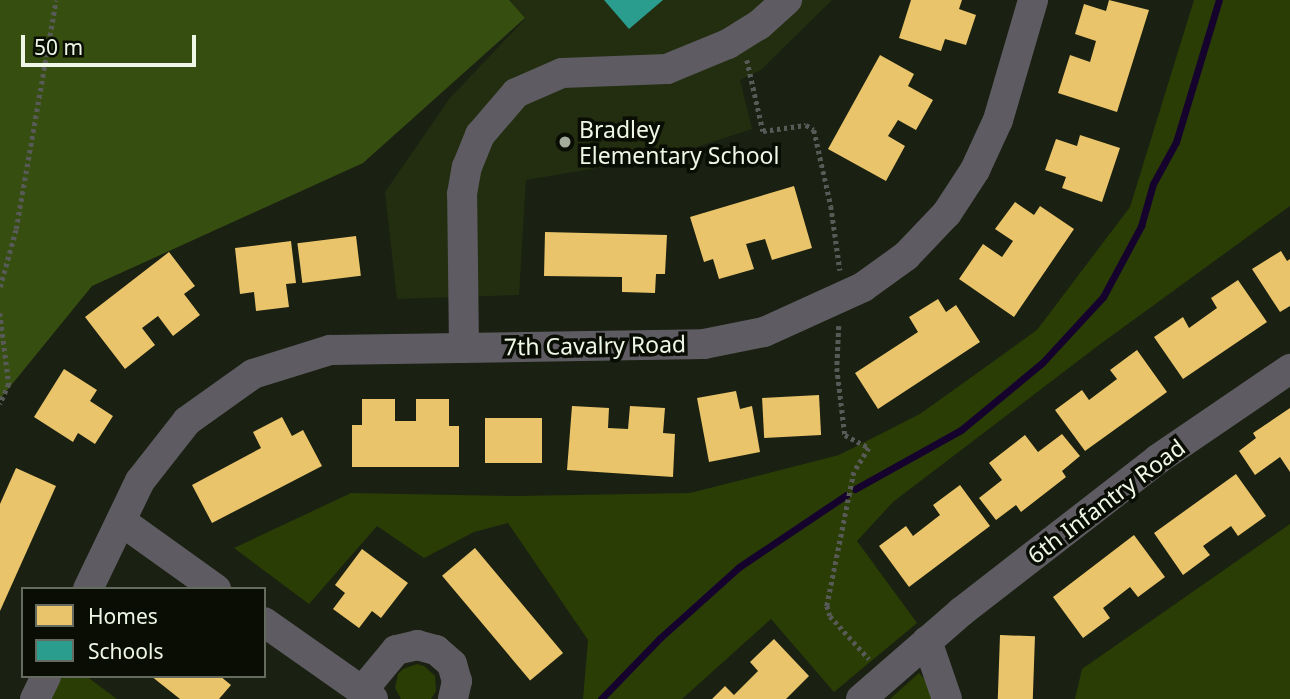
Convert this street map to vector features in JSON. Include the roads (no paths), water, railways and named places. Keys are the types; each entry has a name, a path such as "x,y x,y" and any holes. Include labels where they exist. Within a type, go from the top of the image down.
{"street":[{"path":"464,348 463,194 471,156 480,135 497,113 516,93 562,73 667,69 703,56 747,32 787,0"},
{"name":"7th Cavalry Road","path":"89,587 140,481 187,421 253,374 330,350 704,344 764,332 863,287 906,256 939,222 975,170 998,120 1033,0"},
{"name":"6th Infantry Road","path":"861,699 928,641 1158,459 1290,369"},
{"path":"121,522 213,587"},
{"path":"266,623 368,695 396,650 417,645 436,650 452,664 457,681 453,699"},
{"path":"928,641 947,699"},
{"path":"35,699 45,678"}],"waterway":[{"path":"855,489 961,430 1042,363 1103,297 1141,226 1153,184 1176,142 1219,0"},
{"path":"601,699 660,638 739,567 846,495"}],"place":[{"name":"Bradley Elementary School","path":"565,142"}]}
